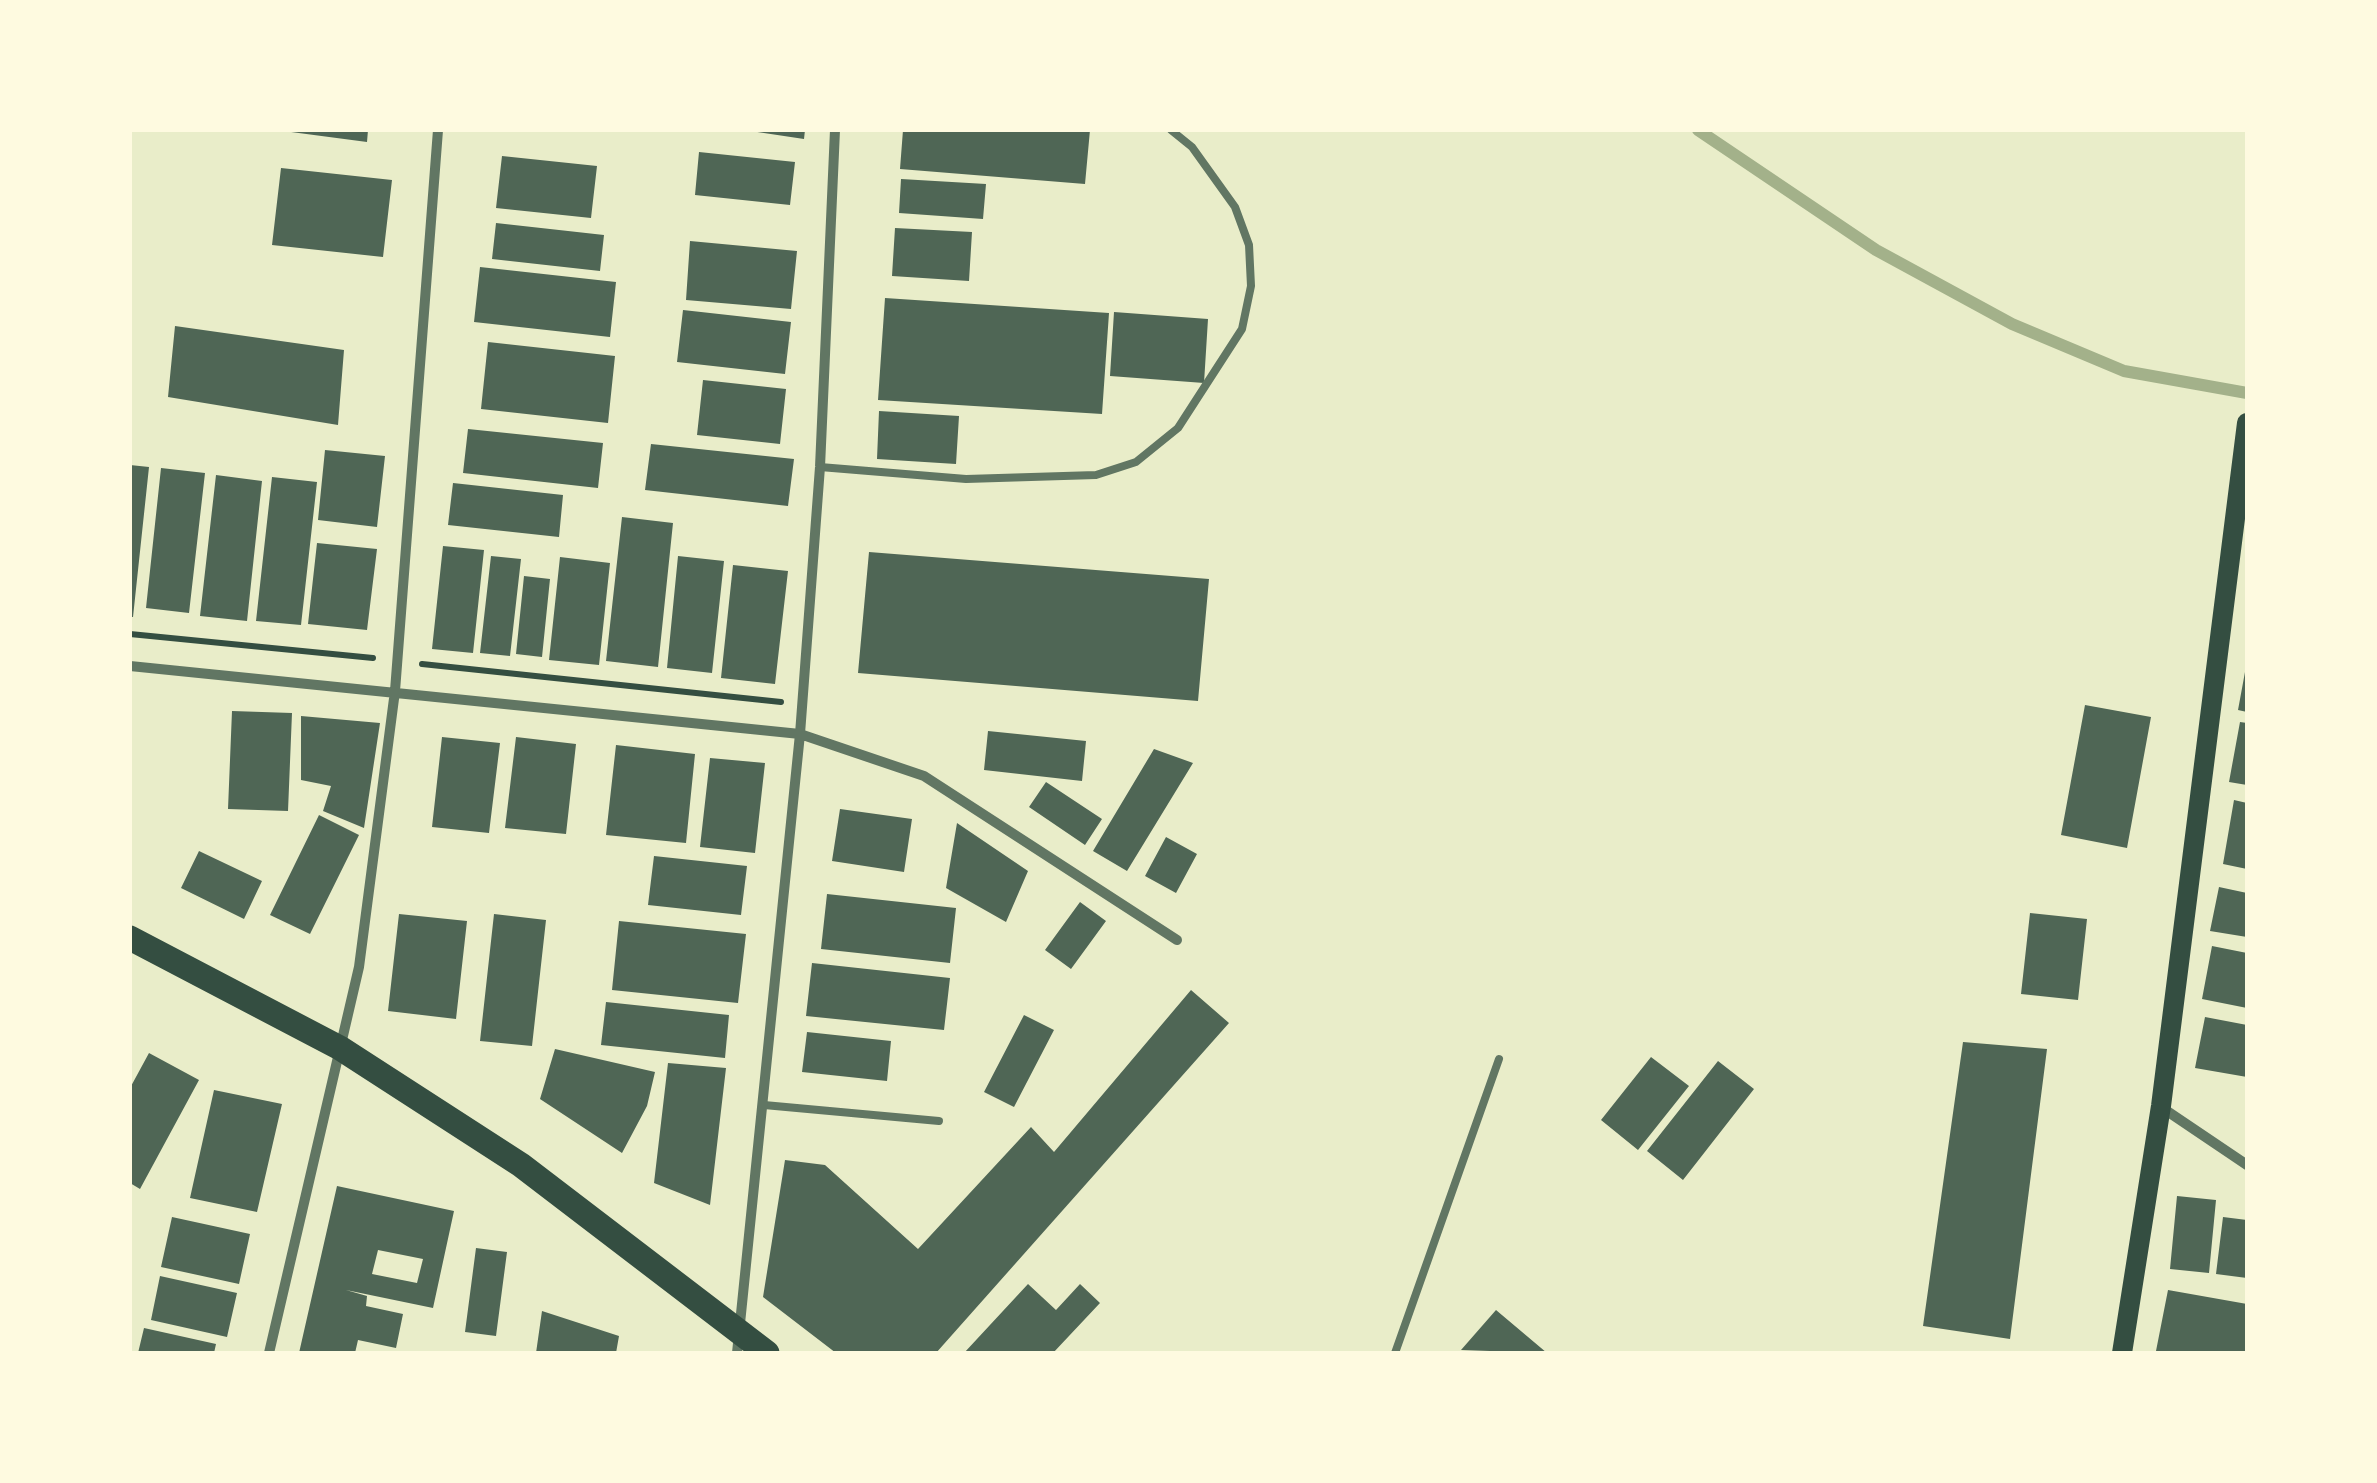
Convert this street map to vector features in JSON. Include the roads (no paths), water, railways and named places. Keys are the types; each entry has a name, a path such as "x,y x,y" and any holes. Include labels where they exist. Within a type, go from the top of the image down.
{"main road":[{"path":"2122,1353 2160,1106 2247,423"},
{"path":"130,938 340,1048 521,1165 740,1342 767,1353"}],"street":[{"path":"269,1353 359,966 395,690 438,130"},
{"path":"740,1342 803,702 820,467 835,130"},
{"path":"130,666 800,734 924,776 1177,940"},
{"path":"2160,1106 2247,1164"}],"lane":[{"path":"820,467 966,479 1096,474 1136,462 1178,428 1242,329 1251,286 1249,245 1235,207 1192,147 1171,130"},
{"path":"1396,1353 1499,1059"},
{"path":"764,1105 939,1120"}],"waterway":[{"path":"1698,130 1876,250 2012,324 2124,371 2247,393"}]}
